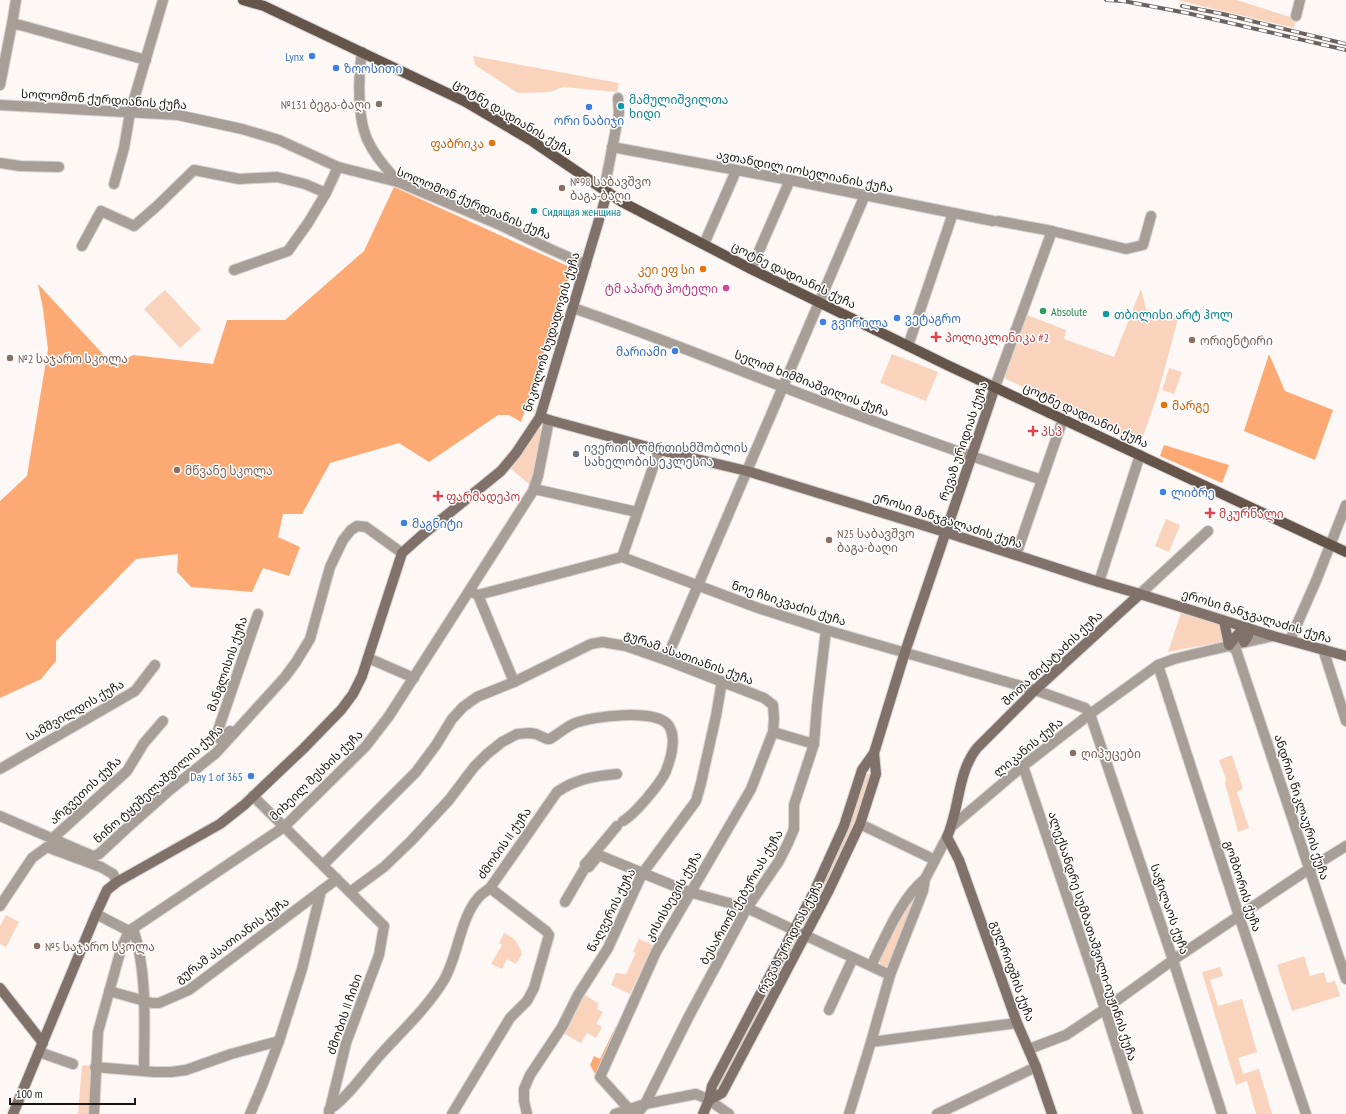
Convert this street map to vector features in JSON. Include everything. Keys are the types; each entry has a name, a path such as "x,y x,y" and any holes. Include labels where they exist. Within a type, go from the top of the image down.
{"main road":[{"name":"ცოტნე დადიანის ქუჩა","path":"243,0 264,6 464,100 532,141 622,202 751,269 908,346 1346,552"}],"street":[{"path":"0,85 16,0"},
{"path":"114,184 124,148 130,113 163,0"},
{"path":"1296,16 1300,0"},
{"path":"12,24 146,60"},
{"path":"362,52 359,68 363,124 368,142 378,158 398,182"},
{"name":"ნიკოლოზ ხუდადოვის ქუჩა","path":"402,553 500,471 544,419 573,308 607,193 606,180 619,113 618,98"},
{"name":"სოლომონ ქურდიანის ქუჩა","path":"0,105 178,115 242,129 279,140 338,167 398,182 500,225 586,265"},
{"name":"ავთანდილ იოსელიანის ქუჩა","path":"612,147 790,180 1052,232 1126,249 1143,245 1150,216"},
{"path":"0,163 20,166 59,167"},
{"path":"234,270 288,251 308,223 326,193 338,167"},
{"path":"82,246 100,211 134,226 194,170 239,179 278,177 305,184 326,193"},
{"path":"704,244 736,171"},
{"path":"751,269 790,180"},
{"path":"666,660 865,195"},
{"path":"908,346 953,213"},
{"name":"რევაზ ურიდიას ქუჩა","path":"703,1114 709,1100 712,1086 815,890 844,826 862,770 874,753 905,652 945,532 995,387 1052,232"},
{"name":"სელიმ ხიმშიაშვილის ქუჩა","path":"573,308 653,336 783,387 971,457 1042,480"},
{"name":"ეროსი მანჯგალაძის ქუჩა","path":"544,419 659,450 747,470 1224,621 1346,656"},
{"name":"მიხეილ მესხის ქუჩა","path":"131,930 284,827 366,746 389,716 474,593 534,489 544,419"},
{"path":"1016,555 1063,419"},
{"path":"514,682 474,593 622,557 659,450"},
{"path":"1099,582 1140,455"},
{"path":"534,489 637,512"},
{"path":"1290,640 1331,545 1346,505"},
{"name":"ნინო ტყეშელაშვილის ქუჩა","path":"0,816 92,856 99,854 171,789 216,753 285,677 310,639 330,568 343,540 351,530 357,526 366,527 402,553"},
{"name":"შოთა მიქატაძის ქუჩა","path":"951,827 965,768 970,756 1035,690 1208,531"},
{"path":"13,1114 107,890 117,882 220,824 253,796 304,748 341,710 358,686 402,553"},
{"name":"ნოე ჩხიკვაძის ქუჩა","path":"622,557 758,608 826,630 1035,690 1081,706 1090,714"},
{"name":"მანგლისის ქუჩა","path":"244,723 226,733 220,739 216,736 258,614"},
{"path":"1224,621 1229,645"},
{"path":"1229,645 1247,628"},
{"path":"1244,642 1248,636 1247,628"},
{"name":"ბესარიონ ქებურიას ქუჩა","path":"633,1111 644,1104 689,1016 748,908 779,861 788,844 794,829 794,805 814,744 826,630"},
{"name":"ლიკანის ქუჩა","path":"849,1114 890,975 923,891 925,879 951,827 1023,766 1090,714 1158,665 1174,659 1229,645 1273,636"},
{"name":"გურამ ასათიანის ქუჩა","path":"323,865 416,772 432,751 452,719 462,707 477,697 514,682 591,644 602,642 626,646 764,698 773,705 773,732"},
{"name":"ანდრია წიკლაურის ქუჩა","path":"1229,645 1236,650 1346,979"},
{"path":"1323,649 1346,721"},
{"path":"368,658 414,678"},
{"name":"სამშვილდის ქუჩა","path":"0,769 135,691 155,665"},
{"name":"გომბორის ქუჩა","path":"1158,665 1239,916 1306,1114"},
{"name":"წაღვერის ქუჩა","path":"527,1114 524,1101 524,1089 530,1075 562,1027 578,995 608,948 642,874 696,801 722,681"},
{"name":"საჭილაოს ქუჩა","path":"1090,714 1173,960 1222,1114"},
{"path":"253,796 350,892 384,867 411,841 449,800 474,767 502,742 517,734 530,733 550,739 573,724 588,719 614,715 660,719 669,725 673,738 666,771 638,809 629,818 620,823 585,864 586,866 564,902"},
{"name":"არგვეთის ქუჩა","path":"52,839 127,771 144,743 163,721"},
{"path":"773,732 814,744"},
{"name":"კისისხევის ქუჩა","path":"633,1111 600,1077 656,952 689,892 750,789 773,732"},
{"name":"რევაზ ურიდიას ქუჩა","path":"709,1100 722,1093 828,892 860,824 876,774 874,753"},
{"name":"ალექსანდრე სუმბათაშვილი-იუჟინის ქუჩა","path":"1023,766 1105,1009 1138,1114"},
{"path":"862,770 876,774"},
{"name":"ძმობის II ქუჩა","path":"329,1112 432,999 445,978 470,910 478,898 490,888 557,792 569,784 582,780 617,774"},
{"path":"860,824 935,860"},
{"name":"გულრიფშის ქუჩა","path":"947,837 958,860 1018,1023 1036,1067 1052,1114"},
{"path":"1028,1049 1066,1035 1173,960 1346,846"},
{"path":"1,902 32,858 47,847 101,867 113,874 117,882"},
{"path":"586,866 588,867 597,857 601,856 689,892 748,908 890,975"},
{"name":"გურამ ასათიანის ქუჩა","path":"109,991 152,1003 159,1003 189,990 336,879"},
{"path":"871,966 904,902 916,887 925,879"},
{"path":"452,1114 510,1018 527,1002 534,988 549,935 546,931 490,888"},
{"path":"250,1114 279,1041 302,969 321,891"},
{"name":"ძმობის II ჩიხი","path":"329,1112 346,1044 378,955 384,926 350,892"},
{"path":"96,914 131,930 140,959 144,1001 144,1071"},
{"path":"94,1114 98,1032 121,949 131,930"},
{"path":"829,1010 853,958"},
{"path":"0,988 41,1048 73,1064"},
{"path":"871,1042 1018,1023"},
{"path":"96,1067 171,1072 186,1070 254,1047 279,1041"},
{"path":"937,1114 1036,1067"},
{"path":"644,1104 696,1094 709,1100 729,1114"},
{"path":"615,1114 633,1111"}],"shaded area":[{"path":"1177,0 1237,0 1296,19 1294,28"},
{"path":"473,56 619,83 617,92 563,87 550,92 518,93 475,65"},
{"name":"მწვანე სკოლა","path":"394,187 572,268 521,422 509,415 498,415 429,462 399,443 330,463 302,514 283,514 278,537 300,547 289,576 263,568 252,592 191,587 177,572 178,554 136,559 56,641 56,661 41,679 0,698 0,501 27,476 48,349 38,284 114,366 133,355 213,364 227,320 285,320 364,251"},
{"path":"1141,289 1146,309 1178,319 1158,393 1140,445 1058,403 1006,379 1005,376 1027,315 1066,330 1064,339 1114,357"},
{"path":"165,290 201,329 180,348 144,309"},
{"path":"892,354 938,372 926,401 880,383"},
{"path":"1269,354 1285,391 1333,410 1315,460 1244,431"},
{"path":"1169,368 1182,372 1174,394 1162,390"},
{"path":"536,426 544,430 530,485 509,467"},
{"path":"1164,445 1229,465 1222,483 1160,456"},
{"path":"1166,519 1180,525 1169,552 1155,546"},
{"path":"1182,610 1221,623 1225,641 1168,652"},
{"path":"1232,755 1243,789 1237,792 1249,828 1238,832 1225,783 1226,779 1219,760"},
{"path":"865,773 873,775 854,828 805,931 798,928"},
{"path":"919,889 890,964 883,966 880,963 880,958 917,890"},
{"path":"6,915 19,922 6,947 0,944 0,926"},
{"path":"504,933 516,941 522,954 516,964 507,959 502,969 491,964 502,945 499,943"},
{"path":"796,933 802,936 721,1089 715,1087"},
{"path":"639,939 653,945 630,994 611,985 616,973 626,974 636,953 633,952"},
{"path":"1304,956 1310,976 1324,972 1327,983 1335,981 1340,996 1292,1011 1277,965"},
{"path":"1220,967 1223,976 1210,980 1218,1006 1242,999 1257,1052 1238,1058 1243,1074 1259,1069 1272,1114 1256,1114 1247,1081 1236,1085 1202,972"},
{"path":"583,994 598,1003 597,1009 603,1012 596,1024 602,1027 596,1038 587,1033 581,1043 563,1033"},
{"path":"621,1022 600,1083 590,1065 594,1056 600,1059 615,1028"},
{"path":"82,1065 95,1067 94,1114 78,1114"}],"railway":[{"path":"1106,0 1124,1"},
{"path":"1118,0 1187,13 1346,50"},
{"path":"1182,6 1223,14 1346,44"}],"place":[{"name":"Lynx","path":"312,56"},
{"name":"ზოოსითი","path":"336,68"},
{"name":"№131 ბეგა-ბაღი","path":"379,104"},
{"name":"მამულიშვილთა ხიდი","path":"621,106"},
{"name":"ორი ნაბიჯი","path":"589,107"},
{"name":"ფაბრიკა","path":"492,143"},
{"name":"№98 საბავშვო ბაგა-ბაღი","path":"562,188"},
{"name":"Сидящая женщина","path":"534,211"},
{"name":"კეი ეფ სი","path":"703,269"},
{"name":"ტმ აპარტ ჰოტელი","path":"726,288"},
{"name":"Absolute","path":"1043,311"},
{"name":"თბილისი არტ ჰოლ","path":"1106,314"},
{"name":"ვეტაგრო","path":"897,318"},
{"name":"გვირილა","path":"823,322"},
{"name":"პოლიკლინიკა #2","path":"936,337"},
{"name":"ორიენტირი","path":"1192,340"},
{"name":"მარიამი","path":"675,351"},
{"name":"№2 საჯარო სკოლა","path":"10,358"},
{"name":"მარგე","path":"1164,405"},
{"name":"პსპ","path":"1033,431"},
{"name":"ივერიის ღმრთისმშობლის სახელობის ეკლესია","path":"576,454"},
{"name":"მწვანე სკოლა","path":"177,470"},
{"name":"ლიბრე","path":"1163,492"},
{"name":"ფარმადეპო","path":"438,496"},
{"name":"მკურნალი","path":"1210,513"},
{"name":"მაგნიტი","path":"404,523"},
{"name":"N25 საბავშვო ბაგა-ბაღი","path":"829,540"},
{"name":"ღიპუცები","path":"1073,753"},
{"name":"Day 1 of 365","path":"251,776"},
{"name":"№5 საჯარო სკოლა","path":"37,946"}]}
